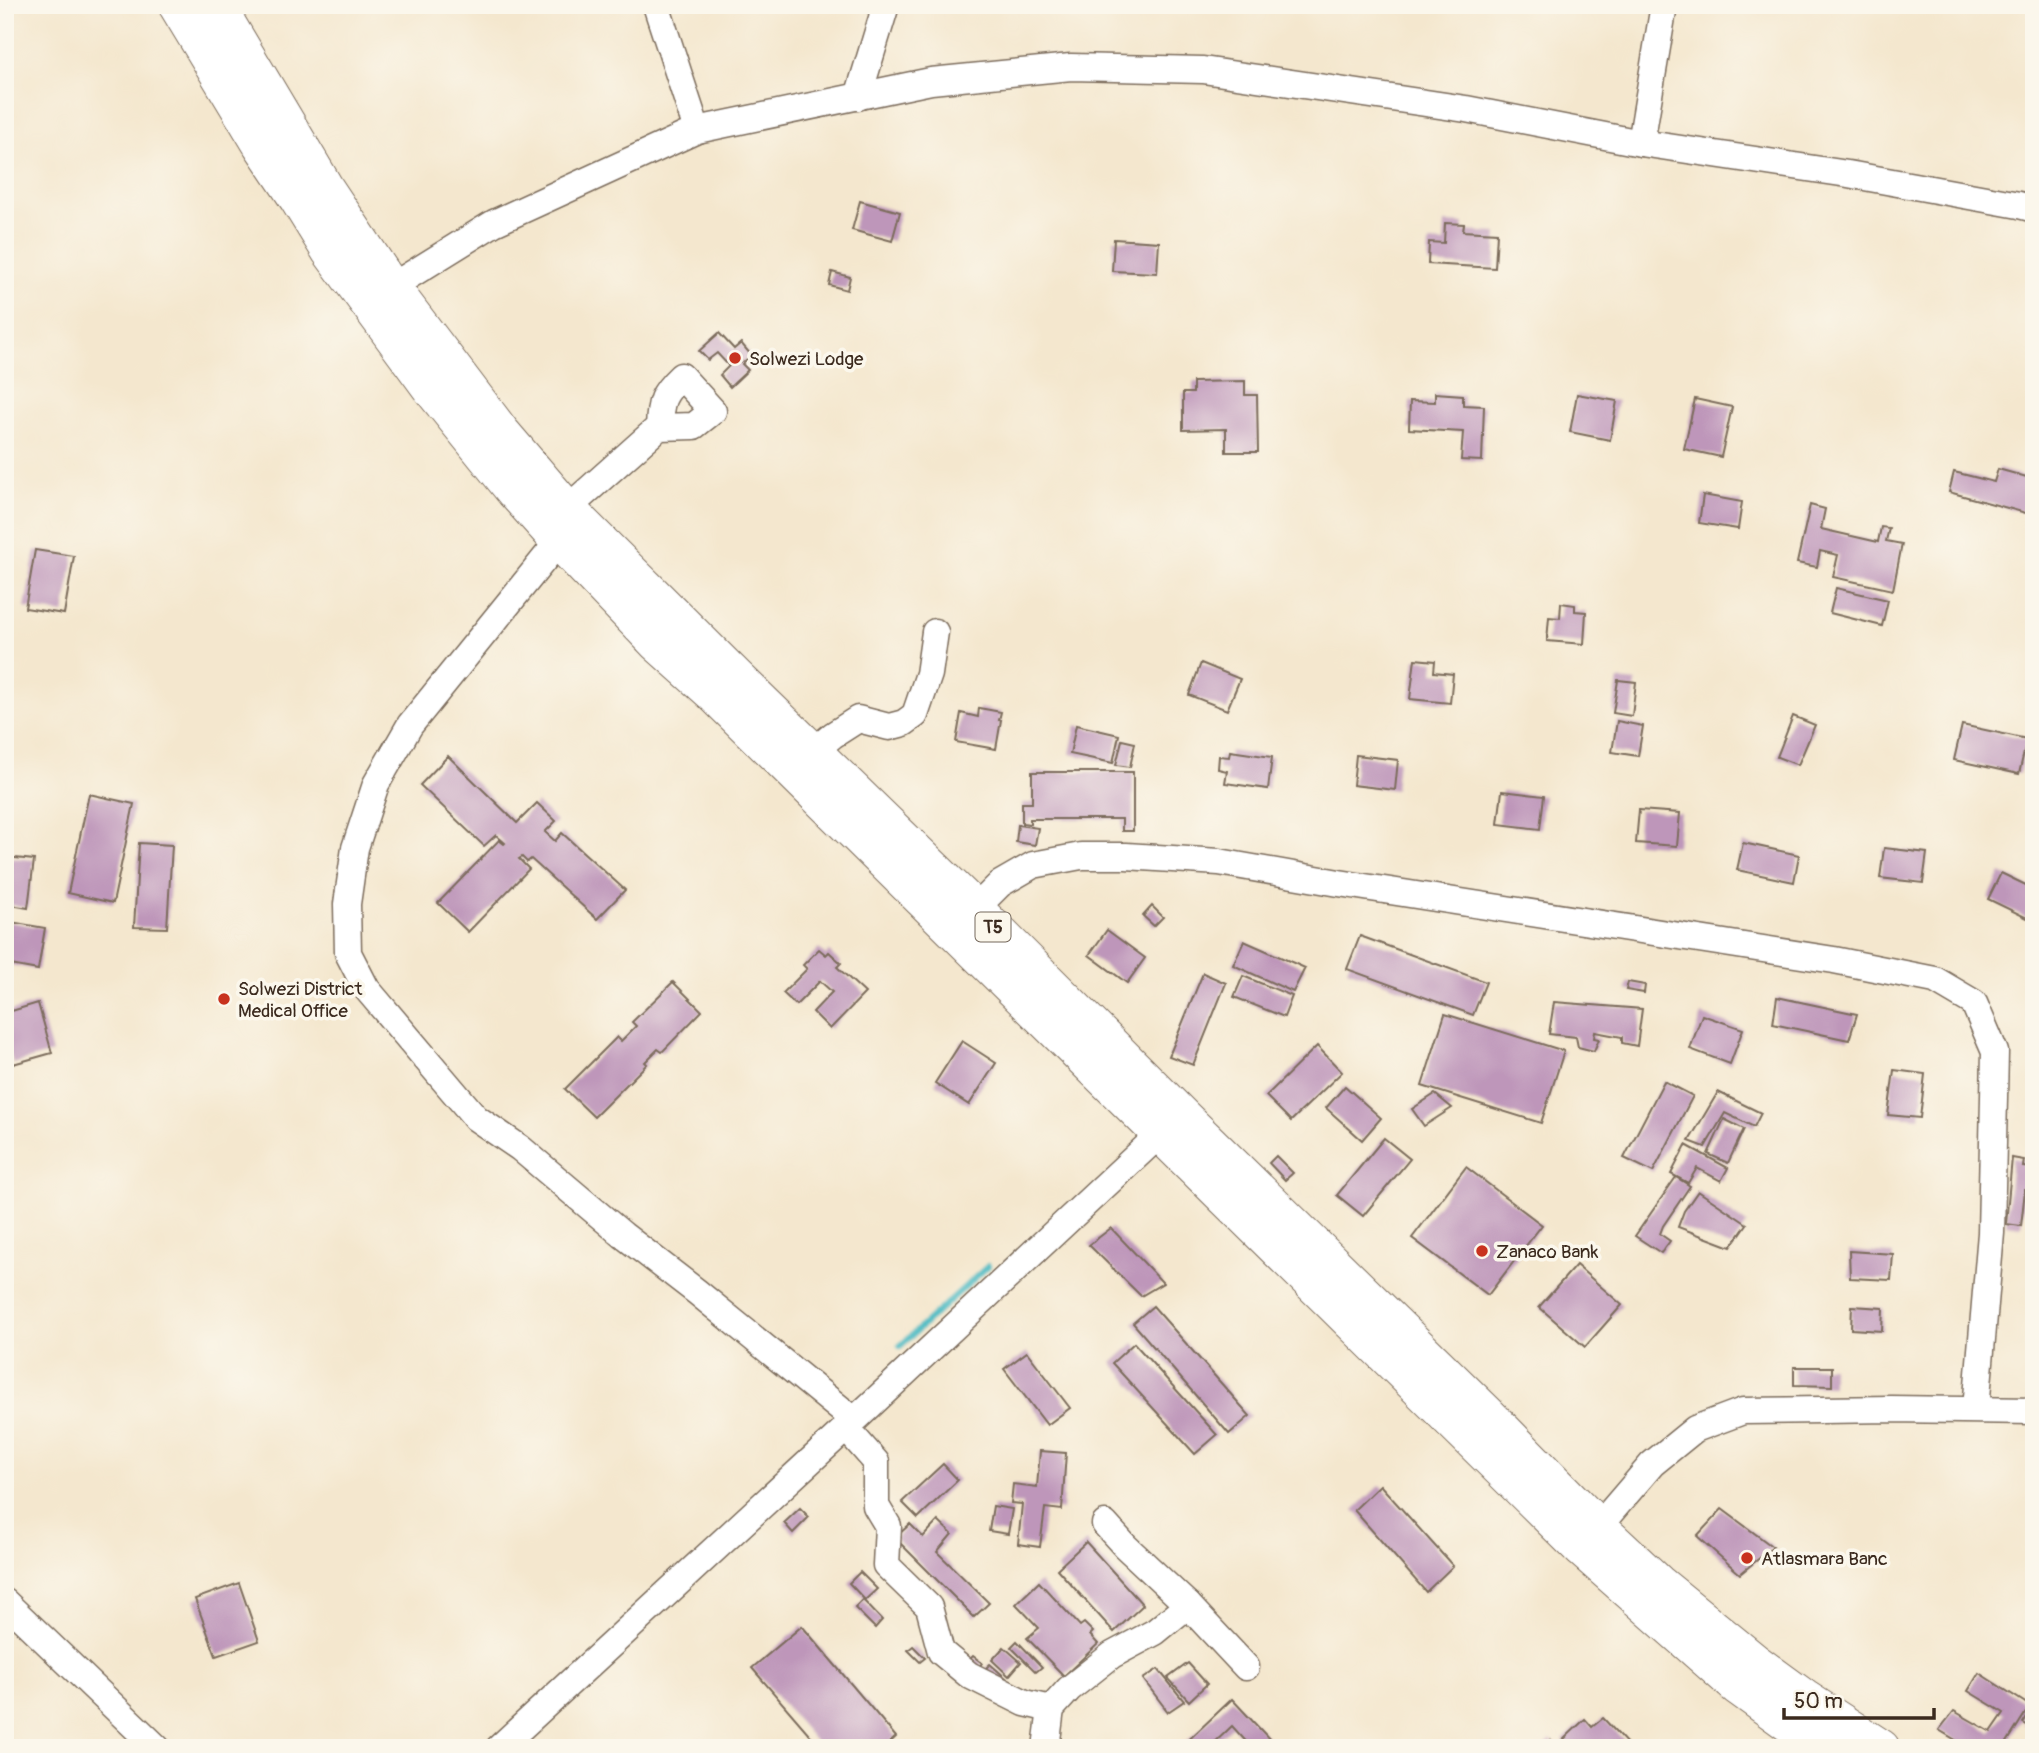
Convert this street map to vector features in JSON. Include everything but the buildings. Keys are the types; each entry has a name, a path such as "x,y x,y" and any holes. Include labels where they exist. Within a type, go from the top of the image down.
{"highway":[{"name":"T5","path":"177,5 330,251 380,296 501,432 563,525 803,761 1160,1134 1583,1550 1727,1678 1820,1747"},
{"name":"T5","path":"216,5 325,188 380,296"},
{"name":"T5","path":"803,761 975,909 1598,1527 1675,1597 1756,1663 1881,1748"}],"street":[{"path":"656,5 697,130"},
{"path":"858,97 886,5"},
{"path":"1641,144 1664,5"},
{"path":"380,296 494,223 697,130 931,82 1071,66 1203,70 1466,109 1641,144 1847,174 2034,209"},
{"path":"659,427 563,525 410,726 376,784 355,848 347,904 348,953 366,988 476,1118 520,1148 623,1235 697,1292 850,1424 876,1462 876,1506 888,1526 886,1565 929,1607 941,1652 969,1675 1025,1703 1051,1709"},
{"path":"803,761 833,735 858,719 889,727 904,723 915,715 929,674 935,632"},
{"path":"975,909 1000,884 1033,865 1082,856 1219,862 1834,960 1935,979 1974,1003 1995,1052 1991,1233 1976,1409"},
{"path":"499,1748 1160,1134"},
{"path":"1598,1527 1651,1464 1662,1455 1695,1429 1743,1411 2034,1411"},
{"path":"1105,1524 1188,1605 1245,1667"},
{"path":"5,1602 157,1748"},
{"path":"1046,1748 1051,1709 1069,1689 1112,1655 1155,1632 1188,1605"}],"waterway":[{"path":"900,1346 988,1266"}],"place":[{"name":"Solwezi Lodge","path":"735,358"},
{"name":"Solwezi District Medical Office","path":"224,999"},
{"name":"Zanaco Bank","path":"1482,1251"},
{"name":"Atlasmara Banc","path":"1747,1558"}]}
